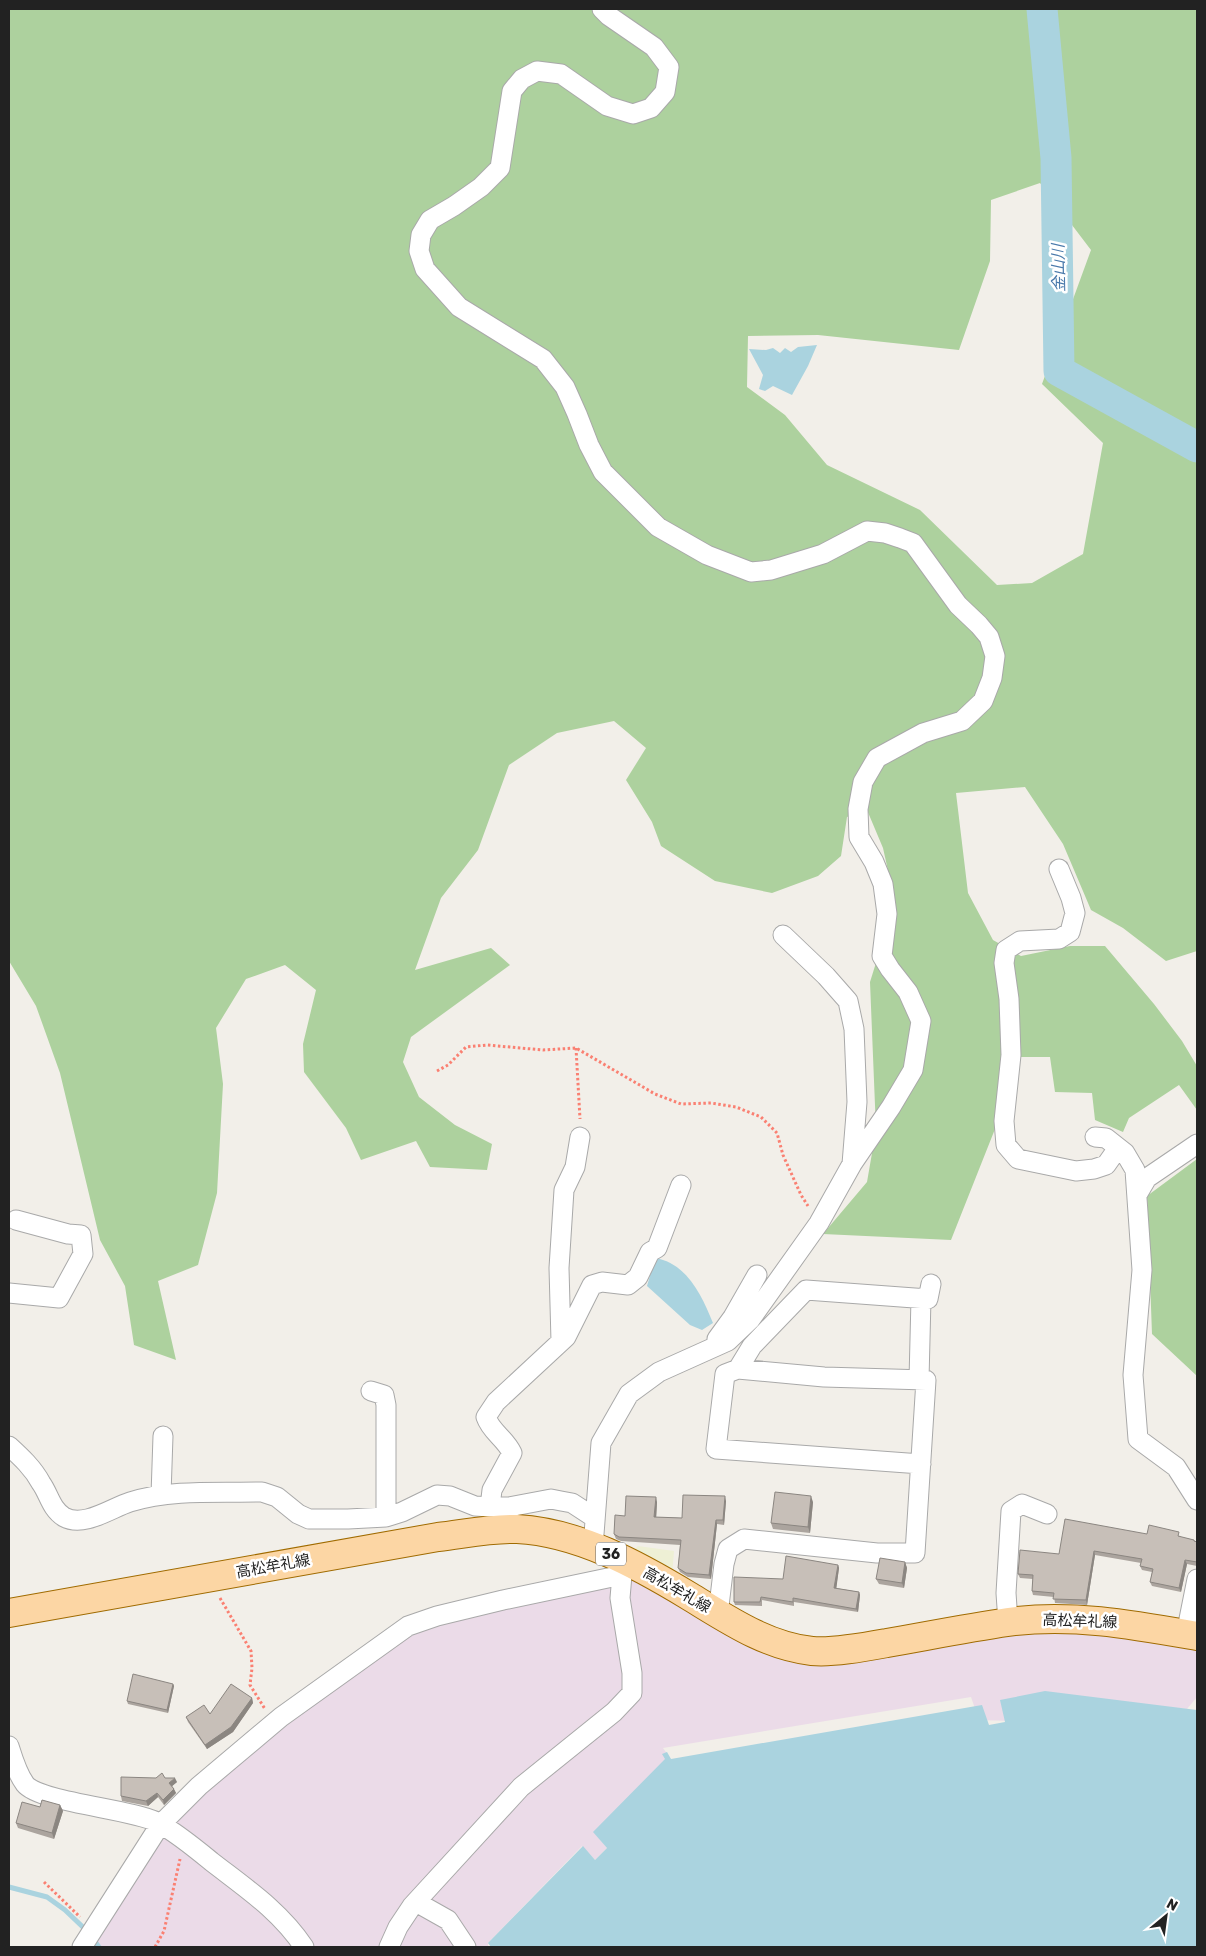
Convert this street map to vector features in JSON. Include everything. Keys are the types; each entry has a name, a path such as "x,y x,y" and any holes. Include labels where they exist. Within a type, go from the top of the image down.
{"main road":[{"name":"高松牟礼線","path":"9,1613 478,1532 516,1529 553,1534 593,1547 626,1569 681,1591 744,1630 778,1644 812,1651 859,1648 1031,1619 1097,1620 1192,1635"}],"street":[{"path":"593,1547 600,1443 629,1394 659,1372 728,1340 750,1320 819,1223 852,1164 891,1107 913,1070 921,1020 908,992 882,956 887,914 882,884 874,862 859,837 858,809 863,782 877,758 923,733 962,721 983,701 992,678 996,656 989,637 958,605 913,543 900,538 885,533 867,531 823,554 772,570 751,572 707,555 658,527 603,472 589,445 578,414 565,388 543,359 459,307 425,269 419,251 421,235 430,220 481,187 500,168 512,91 522,78 537,71 561,74 607,106 633,114 652,108 665,92 669,67 654,47 602,9"},
{"path":"1058,869 1075,912 1070,932 1058,939 1020,941 1006,950 1004,963 1009,999 1011,1055 1004,1121 1006,1145 1018,1159 1076,1171 1094,1169 1106,1165 1118,1148"},
{"path":"783,935 826,976 848,1001 854,1029 857,1102 852,1164"},
{"path":"561,1341 559,1268 564,1190 575,1166 580,1137"},
{"path":"1095,1137 1106,1138 1125,1153 1136,1170 1136,1196 1142,1270 1133,1375 1138,1439 1197,1480"},
{"path":"1136,1196 1147,1178 1197,1144"},
{"path":"490,1507 492,1490 512,1453 508,1443 489,1426 486,1416 496,1402 566,1337 592,1286 602,1282 628,1285 638,1277 650,1252 657,1248 680,1185"},
{"path":"9,1293 60,1298 83,1254 81,1236 16,1220"},
{"path":"711,1348 733,1318 757,1275"},
{"path":"738,1369 752,1346 806,1290 926,1291 919,1380"},
{"path":"718,1614 724,1564 728,1549 744,1539 877,1553 915,1553 921,1464 926,1380 824,1377 738,1369 725,1374 716,1449 921,1464"},
{"path":"372,1392 384,1395 386,1405 386,1517"},
{"path":"161,1494 163,1436"},
{"path":"9,1446 28,1464 42,1483 52,1505 64,1517 76,1520 89,1518 129,1502 161,1494 262,1492 277,1497 298,1514 310,1519 386,1517 402,1512 437,1495 450,1496 475,1506 490,1507 509,1507 551,1499 572,1503 595,1518"},
{"path":"1176,1467 1197,1500"},
{"path":"1008,1622 1006,1594 1011,1511 1022,1504 1047,1514"},
{"path":"82,1947 160,1825 199,1786 274,1723 408,1626 437,1616 626,1569 620,1598 632,1673 632,1693 614,1712 521,1787 416,1902 398,1928 389,1947"},
{"path":"1192,1635 1197,1579"},
{"path":"9,1746 14,1764 26,1786 53,1797 121,1811 156,1822 184,1840 268,1905 291,1928 304,1947"},
{"path":"416,1902 448,1920 466,1947"}],"path":[{"path":"437,1071 448,1065 466,1047 486,1044 543,1050 576,1048 655,1094 681,1104 711,1103 736,1107 760,1118 777,1133 783,1154 801,1195 819,1223"},
{"path":"576,1048 580,1137"},
{"path":"209,1577 237,1630 251,1651 250,1685 274,1723"},
{"path":"155,1947 164,1931 171,1906 184,1840"},
{"path":"44,1882 93,1930"}],"shaded area":[{"path":"627,1569 753,1633 859,1648 1031,1619 1197,1635 1197,1697 1187,1709 1043,1697 1012,1721 979,1720 971,1697 663,1748 671,1759 594,1832 607,1848 595,1860 582,1846 488,1943 488,1947 85,1947 160,1825 408,1626"}],"green space":[{"path":"9,9 1197,9 1197,951 1166,961 1123,928 1091,910 1063,844 1025,787 956,793 968,893 993,940 1021,956 1070,946 1105,946 1154,1004 1182,1041 1197,1066 1197,1110 1179,1085 1129,1118 1123,1132 1095,1120 1092,1093 1055,1092 1050,1057 1008,1057 995,1129 951,1240 823,1234 867,1182 876,1130 870,982 895,902 883,848 867,810 847,817 841,856 818,876 772,893 715,881 661,846 652,822 626,780 646,748 614,721 557,733 509,765 478,850 441,898 415,970 491,948 510,965 411,1037 403,1062 419,1097 455,1125 492,1144 487,1170 430,1167 416,1141 361,1160 346,1128 304,1072 303,1044 316,990 285,965 246,979 216,1028 223,1084 217,1193 198,1265 158,1281 176,1360 134,1345 125,1286 100,1240 60,1073 36,1006 9,961","holes":["1040,183 1091,250 1042,384 1103,443 1083,554 1032,583 997,585 920,510 827,465 785,415 747,387 748,336 818,335 959,350 990,261 991,200"]},
{"path":"1197,1159 1197,1376 1152,1334 1147,1196"},
{"path":"638,1546 674,1551 672,1576 634,1550"}],"water":[{"path":"817,345 792,395 773,386 765,391 759,389 763,375 749,349 766,350 773,348 780,353 785,348 791,352 798,347"},
{"path":"655,1258 676,1266 685,1274 704,1302 713,1323 702,1330 690,1325 647,1286"},
{"path":"1045,1691 1197,1710 1197,1947 491,1947 488,1943 583,1846 595,1860 607,1848 593,1832 665,1759 662,1754 667,1752 671,1759 982,1705 989,1725 1005,1722 1000,1700"}],"building":[{"path":"775,1492 811,1496 808,1527 771,1523"},
{"path":"683,1495 725,1496 723,1520 716,1520 709,1575 686,1573 678,1568 681,1540 619,1537 614,1534 615,1515 625,1516 626,1496 656,1497 654,1517 682,1518"},
{"path":"1065,1519 1147,1534 1149,1525 1179,1532 1178,1536 1197,1542 1197,1562 1185,1560 1179,1588 1150,1582 1153,1569 1140,1566 1142,1559 1094,1551 1086,1600 1053,1599 1054,1593 1032,1591 1033,1575 1018,1574 1020,1550 1059,1554"},
{"path":"786,1556 838,1565 834,1588 859,1592 856,1609 793,1598 793,1602 761,1597 760,1602 734,1602 734,1577 783,1579"},
{"path":"880,1558 905,1562 902,1583 876,1579"},
{"path":"133,1674 173,1684 167,1710 127,1701"},
{"path":"231,1684 252,1698 231,1727 205,1745 186,1717 204,1705 210,1714"},
{"path":"162,1773 165,1778 175,1778 169,1783 174,1789 163,1800 157,1793 146,1801 121,1796 121,1777 156,1778"},
{"path":"42,1800 60,1805 52,1833 16,1823 22,1802 40,1807"}],"waterway":[{"name":"金山川","path":"1042,9 1056,158 1059,371 1197,447"},
{"path":"9,1887 47,1897 65,1910 87,1931"},
{"path":"96,1943 99,1947"}]}
